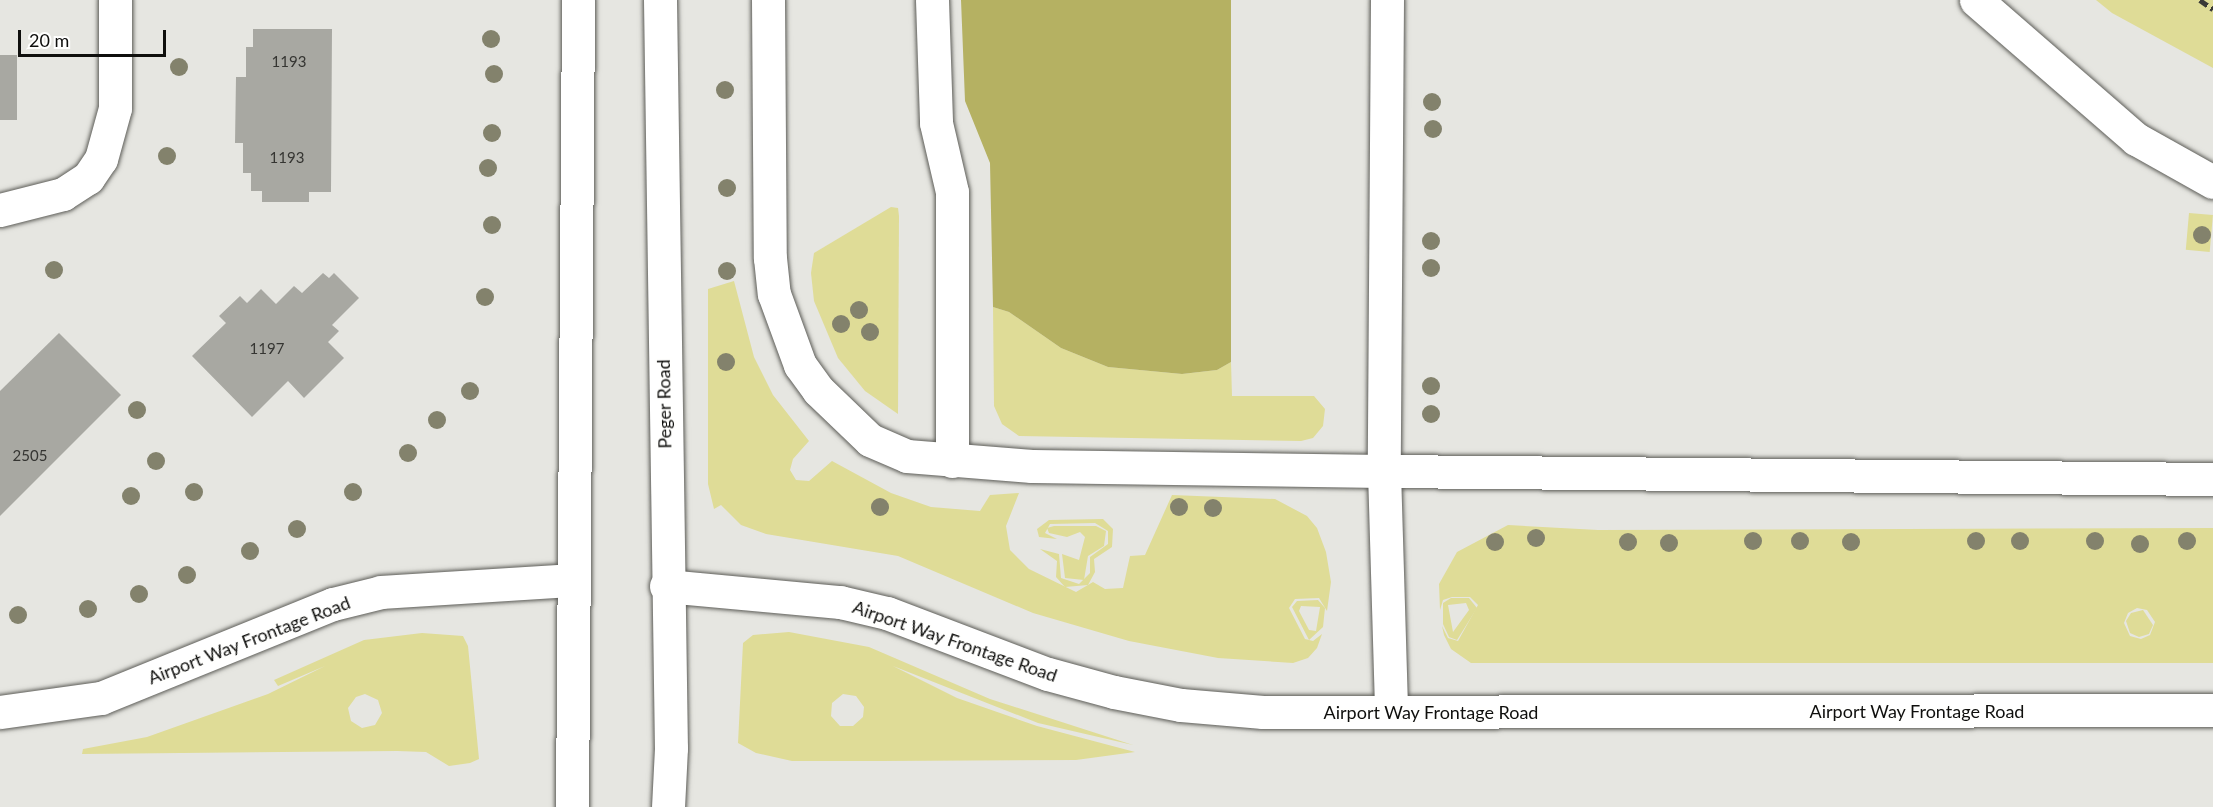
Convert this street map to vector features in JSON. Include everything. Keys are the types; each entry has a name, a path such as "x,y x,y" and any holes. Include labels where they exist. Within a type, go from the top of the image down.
{"street":[{"path":"0,210 63,194 88,178 101,159 115,108 116,0"},
{"path":"572,807 578,0"},
{"name":"Peger Road","path":"660,0 666,586 671,748 668,807"},
{"path":"768,0 770,258 785,329 800,365 818,390 870,440 907,456 952,461 1384,471 2213,479"},
{"path":"932,0 936,123 952,192 952,461"},
{"path":"1387,0 1384,471 1391,712"},
{"path":"1976,0 2136,139 2213,182"},
{"name":"Airport Way Frontage Road","path":"0,712 101,698 333,604 381,592 574,579"},
{"name":"Airport Way Frontage Road","path":"666,586 840,602 887,613 1048,674 1181,705 1263,712 2213,710"}],"shaded area":[{"path":"961,0 1231,0 1231,362 1217,370 1182,374 1108,367 1061,348 1009,312 993,307 990,163 965,101"},
{"path":"2096,0 2213,0 2213,68 2112,13"},
{"path":"891,207 898,208 899,216 898,414 865,391 838,358 814,301 811,273 814,253"},
{"path":"2189,213 2213,215 2210,252 2186,250"},
{"path":"734,281 754,357 773,395 809,441 793,459 790,470 796,480 809,481 832,461 891,493 931,507 980,511 990,495 1019,493 1006,526 1010,550 1029,569 1076,592 1093,582 1105,589 1123,588 1130,556 1145,555 1172,495 1275,499 1307,516 1317,528 1326,552 1331,582 1327,611 1319,598 1295,599 1289,608 1305,639 1313,641 1322,634 1317,648 1308,658 1293,663 1218,658 1129,641 1033,613 898,556 766,534 741,525 721,505 714,509 708,484 708,289"},
{"path":"993,307 1009,312 1061,348 1108,367 1182,374 1217,370 1231,362 1232,396 1314,396 1325,409 1323,426 1313,438 1301,441 1019,436 1002,424 994,406"},
{"path":"1103,519 1113,529 1112,547 1094,559 1095,572 1088,585 1065,587 1056,577 1057,561 1040,549 1059,554 1061,578 1079,584 1090,573 1090,557 1108,544 1108,531 1095,523 1050,524 1045,533 1057,539 1039,537 1037,529 1049,520"},
{"path":"1508,525 1598,530 2213,528 2213,663 1471,663 1451,649 1442,626 1448,638 1458,641 1478,605 1470,597 1452,597 1443,600 1440,610 1439,584 1457,552","holes":["2137,608 2147,610 2155,622 2150,635 2141,639 2130,636 2124,623 2128,613"]},
{"path":"1096,526 1106,531 1104,546 1088,556 1084,580 1065,578 1062,554 1079,560 1085,537 1080,532 1067,537 1049,533 1047,528"},
{"path":"1451,598 1469,598 1477,608 1457,640 1449,637 1443,624 1443,603","holes":["1466,603 1469,610 1453,632 1448,605"]},
{"path":"1318,600 1325,608 1323,627 1309,640 1292,607 1297,601","holes":["1301,606 1320,607 1316,631 1309,630 1299,611"]},
{"path":"2143,610 2153,625 2149,634 2139,637 2130,633 2126,621 2131,613"},
{"path":"789,632 869,647 990,699 1133,745 1038,723 893,666 957,698 1037,726 1135,752 1076,760 881,761 792,761 756,753 738,743 743,643 753,635","holes":["843,694 856,696 864,707 863,717 853,726 840,726 831,716 832,703"]},
{"path":"422,633 463,636 468,646 479,759 470,763 449,766 426,752 397,751 82,754 83,749 147,737 268,694 325,666 278,686 274,680 364,640","holes":["365,694 378,700 382,713 375,725 362,728 351,721 348,708 356,697"]}],"building":[{"path":"253,29 332,29 331,192 309,192 309,202 262,202 262,191 251,191 251,173 243,173 243,143 235,143 236,77 246,77 246,47 253,47"},
{"path":"0,55 17,55 17,120 0,120"},
{"path":"323,273 329,278 334,273 359,298 332,325 339,331 328,342 344,358 304,398 288,381 252,417 192,356 226,323 219,316 240,296 247,303 261,289 276,304 294,286 302,293"},
{"path":"59,333 121,395 0,516 0,391"}],"railway":[{"path":"2200,0 2213,9"}]}
